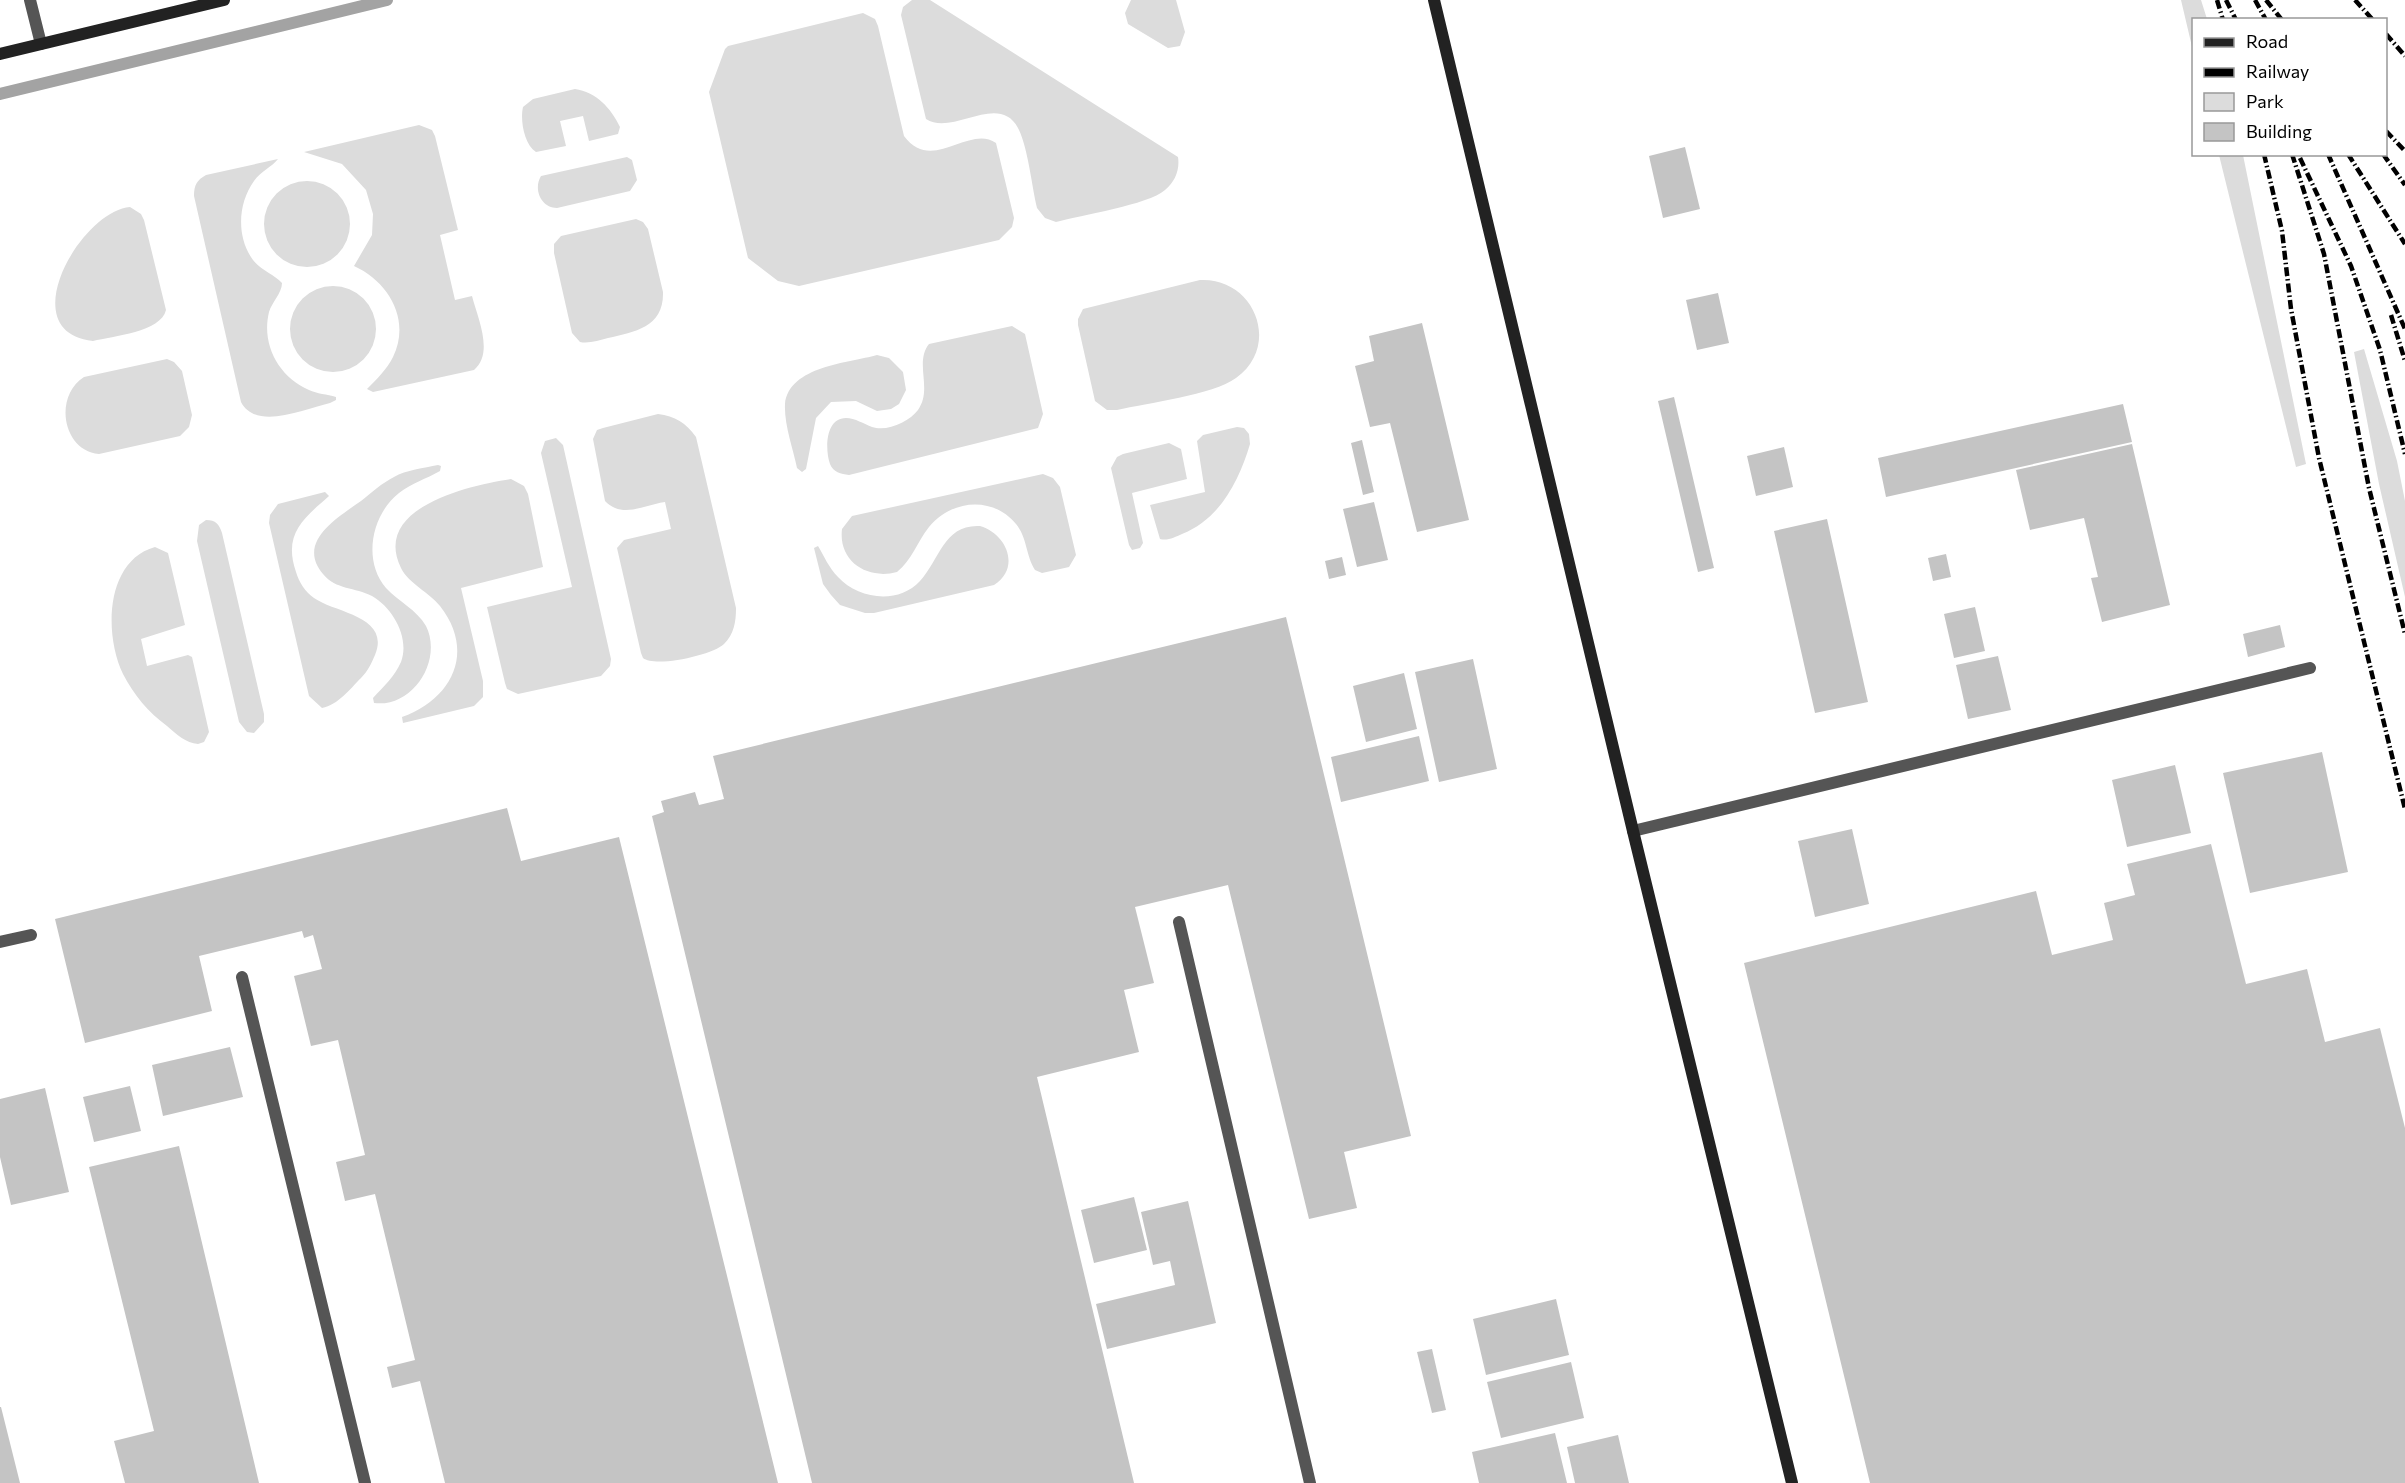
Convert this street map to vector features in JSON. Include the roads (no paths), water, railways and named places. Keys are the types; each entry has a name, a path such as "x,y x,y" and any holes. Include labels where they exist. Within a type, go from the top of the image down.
{"street":[{"path":"30,0 40,44"},
{"path":"0,54 224,0"},
{"path":"1434,0 1792,1483"},
{"path":"1633,831 2310,668"},
{"path":"1179,922 1310,1483"},
{"path":"0,942 31,935"},
{"path":"242,977 365,1483"}],"waterway":[{"path":"0,94 387,0"}],"railway":[{"path":"2217,0 2222,18"},
{"path":"2226,0 2235,18"},
{"path":"2255,0 2265,18"},
{"path":"2266,0 2280,18"},
{"path":"2355,0 2371,18"},
{"path":"2387,35 2405,56"},
{"path":"2387,132 2405,151"},
{"path":"2264,156 2282,231 2291,309 2319,458 2405,809"},
{"path":"2293,156 2324,254 2369,488 2405,634"},
{"path":"2329,156 2405,329"},
{"path":"2349,156 2405,244"},
{"path":"2384,156 2405,185"},
{"path":"2300,158 2351,266 2380,350 2405,454"},
{"path":"2391,315 2405,361"}]}
